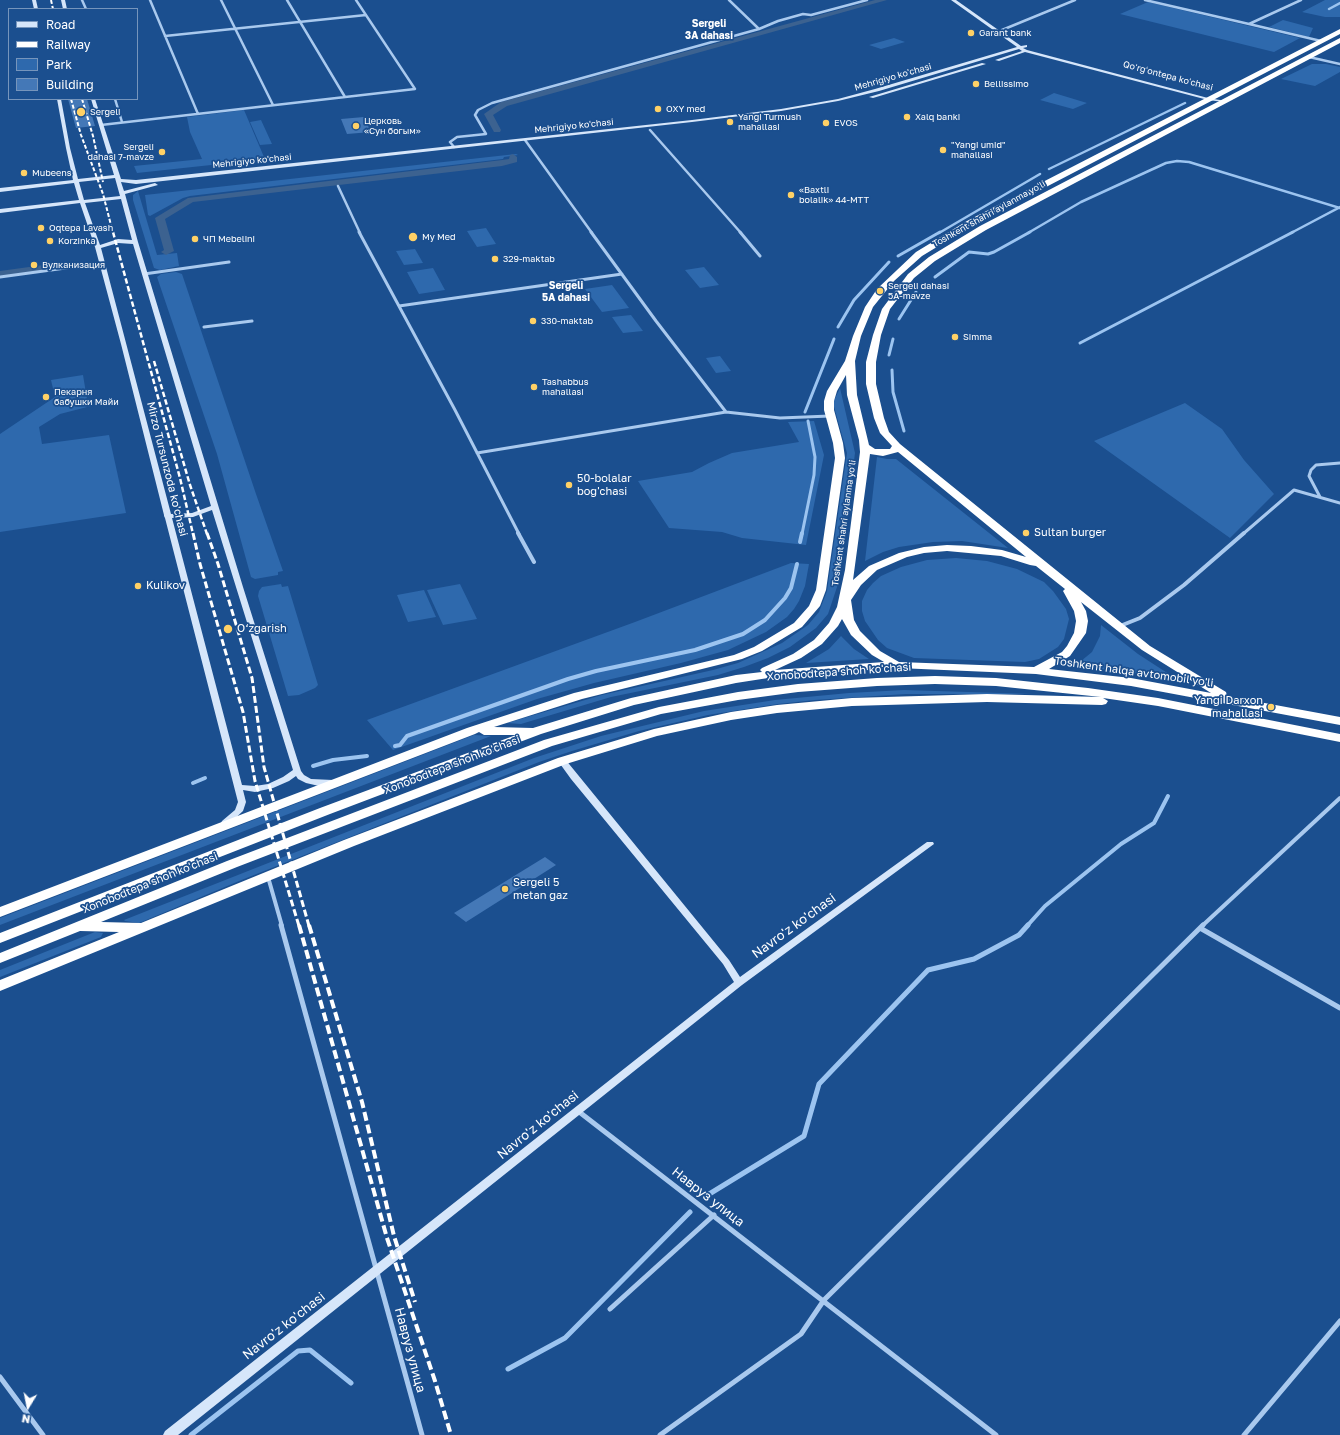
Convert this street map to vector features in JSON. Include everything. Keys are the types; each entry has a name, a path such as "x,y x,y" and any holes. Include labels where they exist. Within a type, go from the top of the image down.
{"highway":[{"name":"Toshkent shahri aylanma yoʻli","path":"736,679 773,667 812,646 824,636 841,613 845,600 865,463 865,447 852,395 850,362 857,336 869,307 891,279 906,264 934,244 1001,206 1340,31"},
{"name":"Toshkent shahri aylanma yoʻli","path":"1230,700 1146,648 896,446 881,426 871,384 871,362 886,309 896,294 919,269 964,239 1340,40"},
{"path":"1059,176 1063,180 1074,181"},
{"path":"1001,206 1012,208 1016,211"},
{"path":"0,912 471,731 578,696 738,657 769,644 798,625 812,610 822,586 840,458 838,443 828,405 830,396 850,362"},
{"path":"865,447 873,452 883,453 892,451 896,446"},
{"name":"Toshkent shahri aylanma yoʻli","path":"934,680 898,665 876,653 856,633 848,620 845,600 861,579 878,565 903,555 932,550 971,549 1002,553 1031,562 1053,574 1075,601 1081,614 1081,625 1076,640 1066,654 1036,671 996,682"},
{"name":"Toshkent halqa avtomobil yo'li","path":"898,665 1036,671 1131,682 1340,721"},
{"name":"Xonobodtepa shoh ko'chasi","path":"0,938 318,814 537,731 631,702 736,679 781,673 898,665"},
{"path":"934,680 996,682 1119,696 1198,709 1340,738"},
{"name":"Xonobodtepa shoh ko'chasi","path":"0,958 232,864 548,743 603,726 703,702 773,690 843,684 934,680"},
{"path":"0,986 349,843 562,761 622,742 686,725 777,709 852,702 923,699 1033,698 1106,701 1198,709"},
{"path":"471,731 537,731"},
{"path":"79,927 144,927"}],"main road":[{"name":"Qoʻrgʻontepa koʻchasi","path":"953,0 1025,52 1224,101"},
{"name":"Qoʻrgʻontepa koʻchasi","path":"961,0 1025,46 1211,98"},
{"name":"Mehrigiyo ko'chasi","path":"0,211 82,202 122,195 134,189 155,185 526,142 732,117 808,106 877,90 1025,46"},
{"path":"1025,46 1025,52"},
{"name":"Mehrigiyo ko'chasi","path":"0,190 76,181 118,178 144,181 454,147 526,142 750,119 826,107 884,94 1025,52"},
{"name":"Mirzo Tursunzoda ko'chasi","path":"59,100 76,181 98,247 242,802 239,811 230,820 212,831"},
{"path":"93,100 118,178 144,274 297,771 301,777 309,781 319,783 337,783"},
{"path":"98,247 118,241 135,242"},
{"path":"167,516 193,515 215,507"},
{"path":"562,761 726,962 739,983"},
{"path":"238,787 255,789 270,786 286,779 297,771"},
{"name":"Navro'z ko'chasi","path":"169,1435 739,983 930,844"}],"street":[{"path":"150,0 198,114"},
{"path":"221,0 273,105"},
{"path":"287,0 345,97"},
{"path":"101,125 415,89 356,0"},
{"path":"729,0 759,29"},
{"path":"454,147 450,142 457,137 486,134 475,115 478,110 492,103 759,29 778,21 803,14 811,15 867,0"},
{"path":"1002,30 1075,0"},
{"path":"1145,0 1321,41"},
{"path":"1249,24 1301,0"},
{"path":"165,36 366,15"},
{"path":"1309,57 1340,64"},
{"path":"115,100 122,122"},
{"path":"650,130 760,256"},
{"path":"526,142 622,274 726,412"},
{"path":"338,186 352,218 534,562"},
{"path":"144,274 229,262"},
{"path":"0,277 102,263"},
{"path":"399,306 622,274"},
{"path":"204,327 252,321"},
{"path":"477,454 726,412 780,418 830,416"},
{"path":"1320,497 1309,476 1311,470 1316,465 1340,463"},
{"path":"1119,626 1140,618 1184,585 1294,490 1340,503"},
{"path":"660,1435 801,1334 824,1300 1200,928 1340,798"},
{"name":"Навруз улица","path":"268,877 422,1435"},
{"path":"1200,928 1340,1008"},
{"name":"Навруз улица","path":"578,1111 824,1300 996,1435"},
{"path":"610,1309 714,1215"},
{"path":"1244,1435 1340,1321"},
{"path":"0,1377 43,1435"}],"green space":[{"path":"1325,0 1340,0 1340,17 1325,17 1302,12"},
{"path":"1148,2 1300,38 1274,52 1120,14"},
{"path":"1283,20 1313,28 1309,37 1269,27"},
{"path":"894,38 905,42 881,49 869,45"},
{"path":"1312,64 1326,64 1340,67 1340,72 1315,86 1281,79"},
{"path":"1054,93 1087,103 1073,109 1040,100"},
{"path":"244,110 264,157 275,156 276,158 137,173 134,166 202,159 190,132 187,117"},
{"path":"261,120 272,144 260,145 250,122"},
{"path":"516,154 518,155 504,157 503,159 190,196 183,198 150,216 148,215 145,195"},
{"path":"138,191 157,255 177,253 179,266 160,270 154,268 133,200 133,195"},
{"path":"486,228 496,244 477,247 467,231"},
{"path":"415,249 423,263 404,265 396,251"},
{"path":"704,267 719,285 700,288 685,270"},
{"path":"433,268 445,290 419,294 407,272"},
{"path":"176,272 182,274 283,571 278,572 278,575 255,579 251,577 217,454 157,277 161,274"},
{"path":"612,285 629,308 602,312 585,289"},
{"path":"631,315 643,331 623,333 612,317"},
{"path":"720,356 731,371 716,373 706,358"},
{"path":"83,375 87,399 91,406 60,414 39,427 42,444 109,435 126,513 0,532 0,434 55,397 51,380"},
{"path":"840,388 855,453 838,584 828,614 816,628 790,647 768,658 718,675 611,697 521,724 507,723 602,695 738,663 782,643 808,625 819,612 827,591 847,453 833,403"},
{"path":"1185,403 1222,429 1244,460 1274,494 1230,538 1094,441"},
{"path":"814,421 824,455 806,545 742,538 722,532 669,528 638,481 692,472 732,453 799,442 788,422"},
{"path":"877,457 896,459 1008,548 962,541 933,542 899,547 883,552 865,561"},
{"path":"956,558 987,561 1017,569 1044,582 1053,591 1066,609 1069,619 1064,639 1058,647 1039,659 1025,662 914,658 887,648 878,640 865,621 862,611 862,601 867,590 881,576 901,567 927,560"},
{"path":"791,563 809,564 805,586 794,609 787,617 766,632 728,650 681,663 594,683 537,699 393,750 367,720 635,622"},
{"path":"281,584 282,587 288,586 318,685 315,688 299,695 288,696 258,596 262,587"},
{"path":"460,584 477,619 443,625 427,590"},
{"path":"424,590 436,617 408,622 397,595"},
{"path":"1101,625 1138,654 1175,678 1075,666 1092,652 1100,636"},
{"path":"841,636 854,649 869,659 806,663 829,649"},
{"path":"904,690 1033,694 906,694 815,700 708,715 639,731 539,762 244,879 139,923 124,920 534,758 601,736 704,711 775,700 849,693"},
{"path":"474,735 491,736 0,925 0,918"},
{"path":"95,932 103,933 101,937 0,977 0,970"}],"building":[{"name":"Sergeli","path":"68,100 87,100 95,126 76,128"},
{"name":"Церковь «Сун богым»","path":"364,117 371,132 347,134 341,119"},
{"name":"Sergeli 5 metan gaz","path":"545,857 556,865 466,922 454,913"}],"waterway":[{"path":"497,130 488,114 504,104 883,0"},
{"path":"1329,9 1340,3"},
{"path":"1049,169 1185,103"},
{"path":"166,252 169,251 160,218 191,200 502,163 514,160 513,157"},
{"path":"1028,233 1081,202 1166,163 1177,161 1189,162 1339,208"},
{"path":"939,233 1040,174"},
{"path":"1291,233 1339,208"},
{"path":"898,256 940,232"},
{"path":"935,277 969,252 988,254 1030,232"},
{"path":"1080,343 1293,232"},
{"path":"838,327 854,300 889,262"},
{"path":"0,274 51,267"},
{"path":"899,319 916,292"},
{"path":"805,412 834,339"},
{"path":"889,355 893,339"},
{"path":"892,370 893,392 904,431"},
{"path":"802,534 814,475 815,457 808,421"},
{"path":"800,542 802,533"},
{"path":"395,746 400,745 407,736 568,679 596,671 695,650 743,634 765,620 785,598 791,588 797,564"},
{"path":"313,766 333,760 367,756"},
{"path":"193,783 205,778"},
{"path":"1027,926 1045,906 1121,844 1154,823 1168,796"},
{"path":"706,1196 804,1136 819,1084 928,970 974,959 1019,935 1028,925"},
{"path":"508,1369 565,1338 690,1212"},
{"path":"191,1435 298,1351 310,1350 351,1383"}],"railway":[{"path":"51,0 53,8"},
{"path":"71,100 81,135 103,194 113,233"},
{"path":"82,100 93,136 103,182"},
{"path":"113,232 180,478 193,534"},
{"path":"154,361 190,485 207,534"},
{"path":"193,533 200,564 243,712 255,781 299,926"},
{"path":"207,533 218,564 252,678 264,767 309,926"},
{"path":"299,925 387,1238 435,1381 451,1435"},
{"path":"309,925 362,1102 394,1236 415,1302"}],"place":[{"name":"Garant bank","path":"971,33"},
{"name":"Bellissimo","path":"976,84"},
{"name":"OXY med","path":"658,109"},
{"name":"Sergeli","path":"81,112"},
{"name":"Xalq banki","path":"907,117"},
{"name":"Yangi Turmush mahallasi","path":"730,122"},
{"name":"EVOS","path":"826,123"},
{"name":"Церковь «Сун богым»","path":"356,126"},
{"name":"\"Yangi umid\" mahallasi","path":"943,150"},
{"name":"Sergeli dahasi 7-mavze","path":"162,152"},
{"name":"Mubeens","path":"24,173"},
{"name":"«Baxtli bolalik» 44-MTT","path":"791,195"},
{"name":"Oqtepa Lavash","path":"41,228"},
{"name":"My Med","path":"413,237"},
{"name":"ЧП Mebelini","path":"195,239"},
{"name":"Korzinka","path":"50,241"},
{"name":"329-maktab","path":"495,259"},
{"name":"Вулканизация","path":"34,265"},
{"name":"Sergeli dahasi 5A-mavze","path":"880,291"},
{"name":"330-maktab","path":"533,321"},
{"name":"Simma","path":"955,337"},
{"name":"Tashabbus mahallasi","path":"534,387"},
{"name":"Пекарня бабушки Майи","path":"46,397"},
{"name":"50-bolalar bog'chasi","path":"569,485"},
{"name":"Sultan burger","path":"1026,533"},
{"name":"Kulikov","path":"138,586"},
{"name":"O‘zgarish","path":"228,629"},
{"name":"Yangi Darxon mahallasi","path":"1271,707"},
{"name":"Sergeli 5 metan gaz","path":"505,889"}],"district":[{"name":"Sergeli 3A dahasi","path":"709,30"},
{"name":"Sergeli 5A dahasi","path":"566,292"}]}
